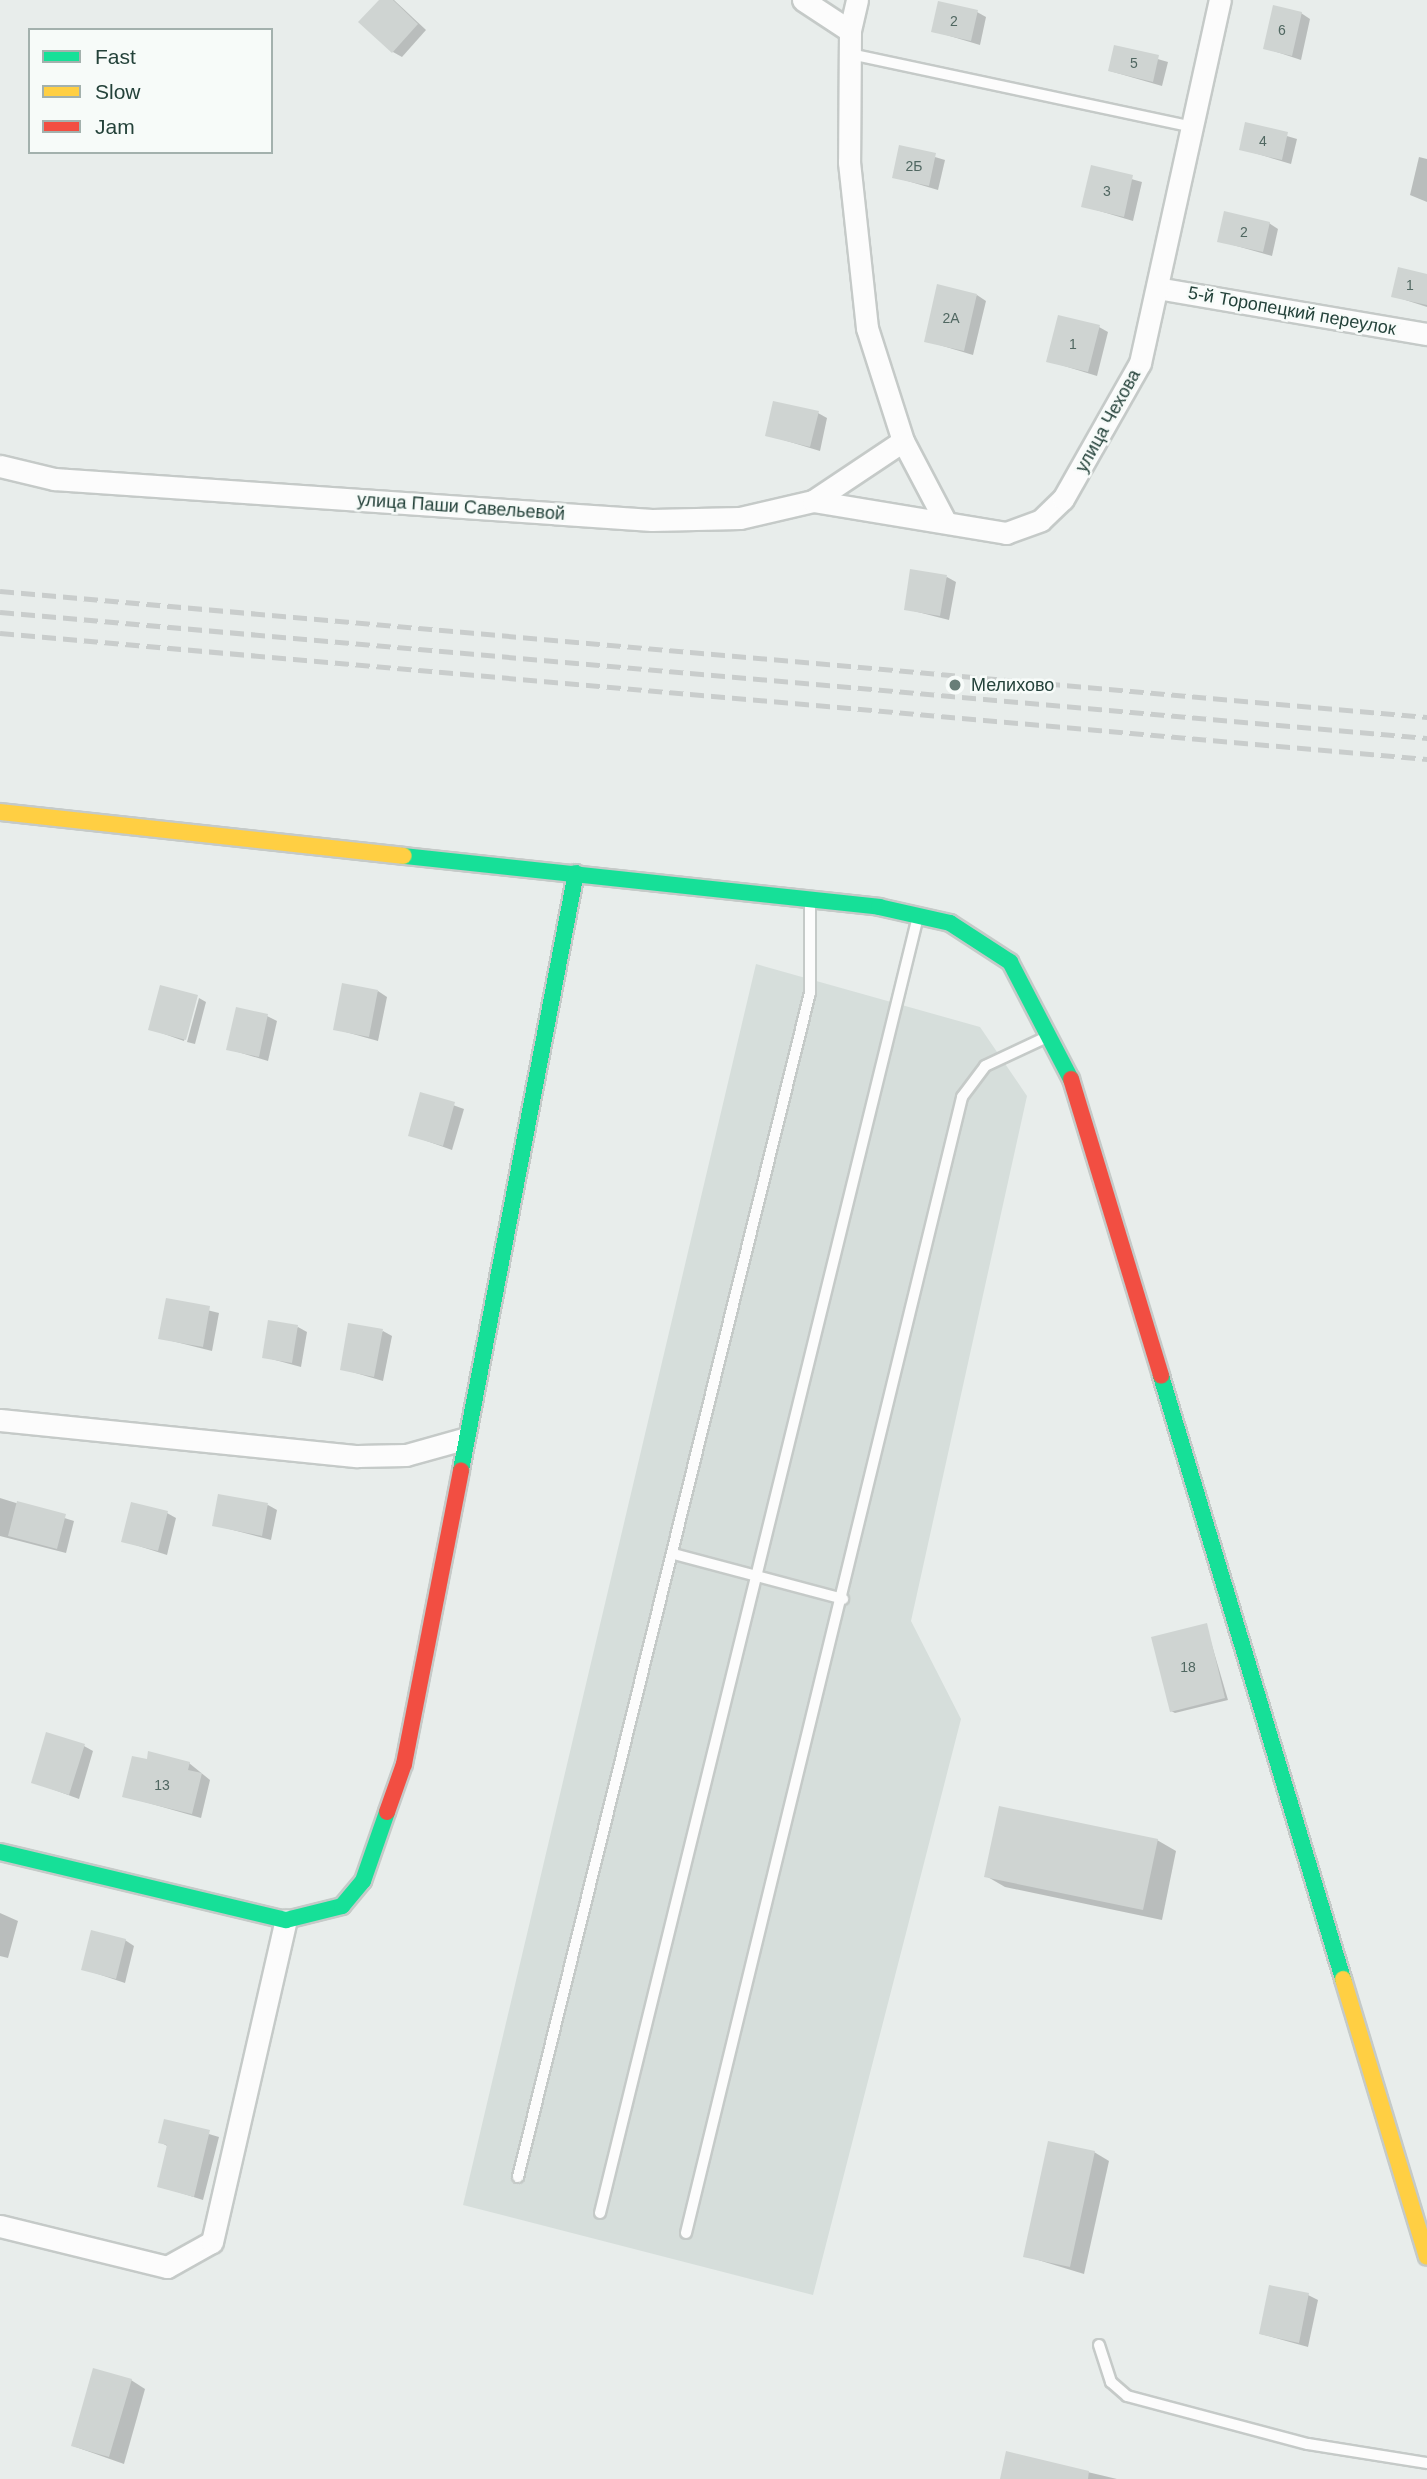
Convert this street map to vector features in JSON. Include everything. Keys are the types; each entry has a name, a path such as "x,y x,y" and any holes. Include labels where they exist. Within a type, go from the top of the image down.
{"street":[{"path":"803,0 850,31"},
{"path":"857,0 850,31 849,162 867,328 903,441 944,519"},
{"name":"улица Чехова","path":"813,501 944,519 1006,533 1041,520 1063,499 1140,363 1220,0"},
{"name":"5-й Торопецкий переулок","path":"1157,288 1427,334"},
{"name":"улица Паши Савельевой","path":"0,466 54,479 652,520 740,518 813,501 903,441"},
{"path":"0,812 576,873 919,914 961,929 1010,962 1068,1063 1427,2257"},
{"path":"0,1852 286,1920 342,1906 378,1851 404,1764 463,1439 576,873"},
{"path":"0,1420 356,1456 405,1455 463,1439"},
{"path":"0,2226 167,2267 212,2242 286,1920"}],"lane":[{"path":"850,54 1192,127"},
{"path":"518,2177 674,1554 810,993 810,900"},
{"path":"600,2213 760,1578 919,914"},
{"path":"686,2233 843,1599 962,1097 985,1066 1053,1035"},
{"path":"674,1554 843,1599"},
{"path":"1099,2345 1111,2382 1127,2396 1308,2444 1427,2463"}],"shaded area":[{"path":"756,964 980,1027 1027,1096 911,1621 961,1719 813,2295 463,2205"}],"building":[{"path":"379,0 393,0 418,24 392,53 358,22"},
{"path":"938,1 978,10 971,41 931,32"},
{"path":"1273,5 1302,12 1292,56 1263,49"},
{"path":"1114,45 1159,55 1153,82 1108,71"},
{"path":"1245,122 1288,132 1282,160 1239,150"},
{"path":"899,145 936,153 929,186 892,178"},
{"path":"1091,165 1133,175 1124,217 1081,207"},
{"path":"1224,211 1270,222 1263,252 1217,242"},
{"path":"1398,267 1427,274 1427,305 1391,297"},
{"path":"937,284 977,294 964,351 924,342"},
{"path":"1058,315 1100,325 1088,372 1046,362"},
{"path":"773,401 819,411 810,447 765,436"},
{"path":"910,569 947,575 940,616 904,610"},
{"path":"342,983 378,990 369,1037 333,1030"},
{"path":"160,985 198,995 186,1040 148,1030"},
{"path":"236,1007 268,1014 259,1057 226,1050"},
{"path":"420,1092 455,1102 443,1146 408,1136"},
{"path":"166,1298 210,1306 203,1347 158,1339"},
{"path":"268,1320 298,1325 292,1363 262,1358"},
{"path":"348,1323 383,1329 374,1377 340,1370"},
{"path":"218,1494 268,1503 262,1536 212,1526"},
{"path":"17,1501 66,1514 57,1549 8,1536"},
{"path":"131,1502 168,1511 158,1551 121,1542"},
{"path":"1207,1623 1225,1698 1170,1712 1151,1637"},
{"path":"46,1732 85,1744 69,1795 31,1783"},
{"path":"148,1751 190,1762 188,1770 202,1773 192,1814 122,1797 132,1756 147,1759"},
{"path":"999,1806 1158,1839 1143,1910 984,1877"},
{"path":"91,1930 126,1939 116,1979 81,1970"},
{"path":"164,2119 210,2130 194,2197 157,2187 167,2145 158,2143"},
{"path":"1048,2141 1095,2151 1070,2267 1023,2257"},
{"path":"1269,2285 1309,2293 1299,2343 1259,2334"},
{"path":"93,2368 132,2379 109,2457 71,2446"},
{"path":"1006,2451 1089,2471 1088,2479 1000,2479"}],"railway":[{"path":"0,591 1427,717"},
{"path":"0,612 1427,738"},
{"path":"0,633 1427,759"}],"traffic: fast":[{"path":"404,856 879,907 950,923 1010,962 1071,1079"},
{"path":"461,1470 576,873"},
{"path":"1161,1376 1343,1979"},
{"path":"0,1852 286,1920 342,1906 363,1881 387,1812"}],"traffic: slow":[{"path":"0,812 404,856"},
{"path":"1343,1979 1427,2257"}],"traffic: jam":[{"path":"1071,1079 1161,1376"},
{"path":"387,1812 404,1764 461,1470"}],"place":[{"name":"Мелихово","path":"955,685"}]}
